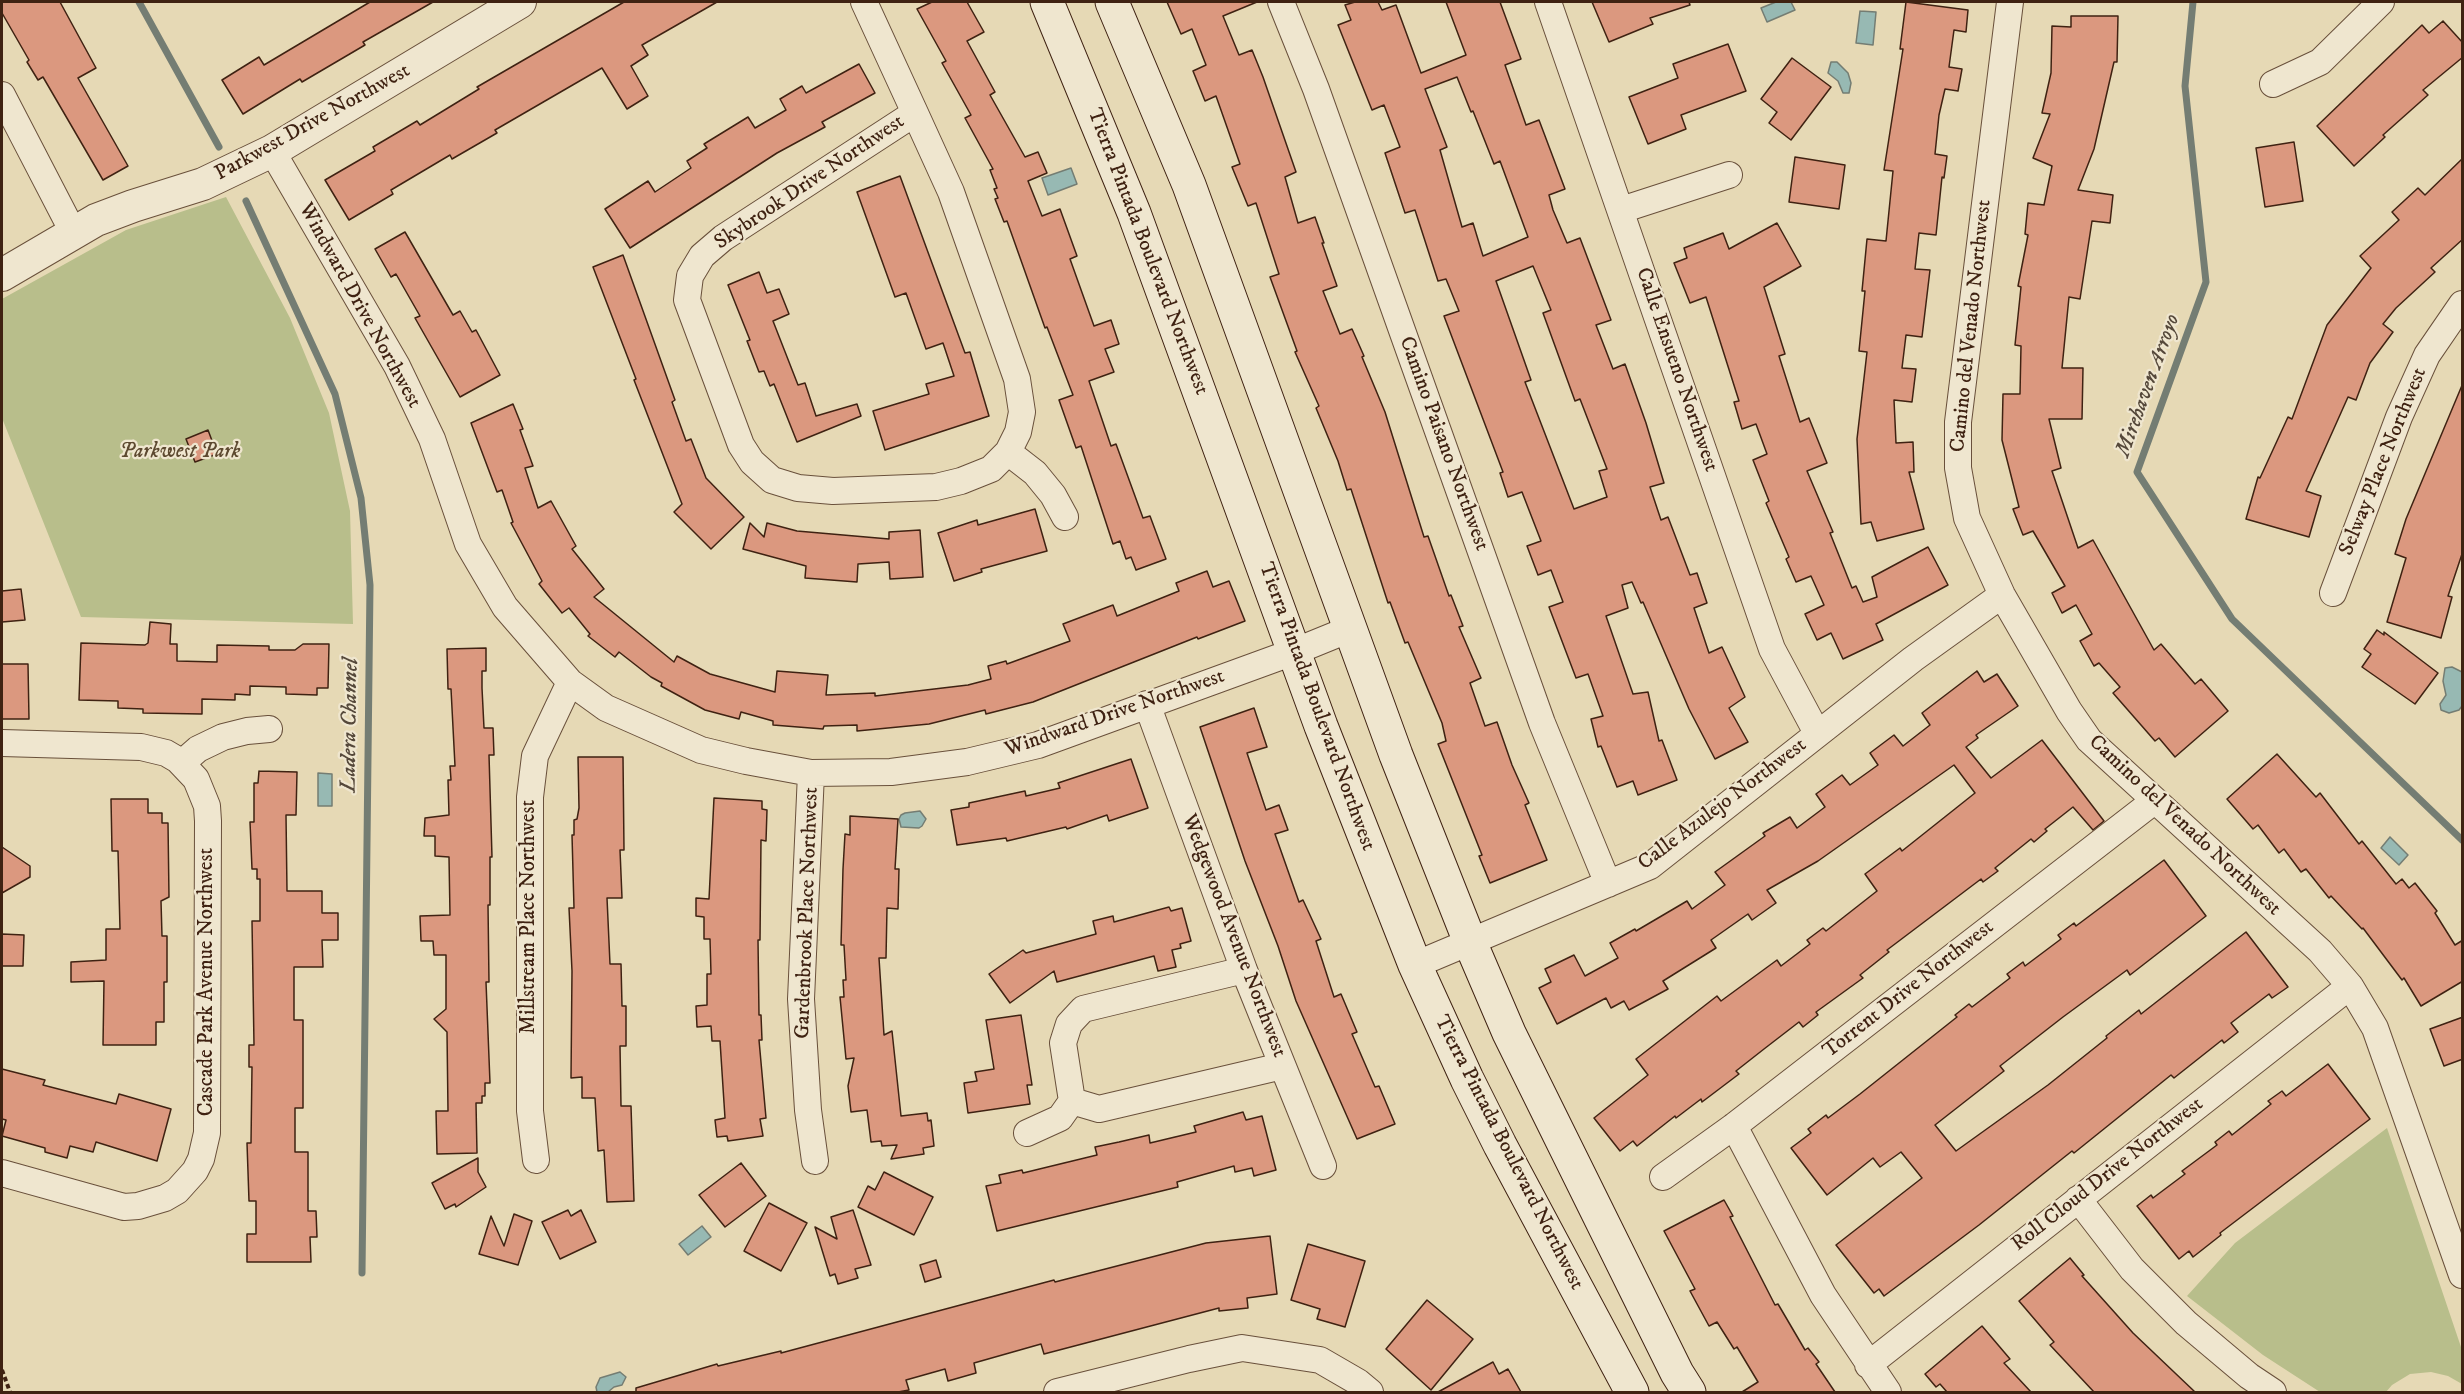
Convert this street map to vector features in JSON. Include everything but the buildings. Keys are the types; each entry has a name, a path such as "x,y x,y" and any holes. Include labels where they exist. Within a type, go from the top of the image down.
{"main road":[{"name":"Tierra Pintada Boulevard Northwest","path":"1047,2 1134,213 1364,841 1415,964 1486,1117 1632,1392"},
{"path":"1112,2 1143,69 1202,217 1396,755 1470,942 1509,1033 1677,1373 1689,1392"}],"street":[{"name":"Parkwest Drive Northwest","path":"2,275 73,231 114,212 203,184 272,151 520,2"},
{"path":"864,2 951,192 1017,379 1022,412 1018,432 1008,452 1035,473 1053,495 1065,518"},
{"name":"Camino Paisano Northwest","path":"1281,2 1316,89 1542,723 1608,884"},
{"name":"Calle Ensueno Northwest","path":"1548,2 1772,649 1817,733"},
{"name":"Camino del Venado Northwest","path":"2010,2 1958,422 1958,468 1967,518 2002,595 2069,711 2089,740 2320,951 2350,986 2376,1028 2463,1275"},
{"path":"2273,84 2320,62 2381,2"},
{"path":"2,95 73,231"},
{"name":"Skybrook Drive Northwest","path":"915,113 723,238 702,256 690,276 687,300 741,445 752,462 771,480 798,488 833,491 936,487 961,481 991,469 1008,452"},
{"name":"Windward Drive Northwest","path":"272,151 397,366 432,439 468,544 505,607 570,682 606,708 701,750 746,761 812,773 891,772 968,762 1038,745 1296,651 1350,629"},
{"path":"1621,210 1729,175"},
{"name":"Selway Place Northwest","path":"2333,593 2399,417 2427,355 2460,314"},
{"name":"Calle Azulejo Northwest","path":"1415,964 1650,866 1913,659 2002,595"},
{"name":"Millstream Place Northwest","path":"536,1160 530,1111 530,797 536,756 570,682"},
{"name":"Wedgewood Avenue Northwest","path":"1147,704 1244,970 1323,1166"},
{"path":"2,743 141,747 166,753 184,766 198,749 223,737 269,729"},
{"name":"Cascade Park Avenue Northwest","path":"2,1173 124,1206 152,1203 177,1191 187,1182 198,1165 206,1146 207,1133 208,821 203,792 184,766"},
{"name":"Gardenbrook Place Northwest","path":"812,773 801,999 807,1110 816,1161"},
{"name":"Torrent Drive Northwest","path":"1663,1177 1734,1126 2154,801"},
{"path":"1027,1133 1060,1118 1072,1101 1063,1043 1069,1024 1083,1009 1244,970"},
{"name":"Roll Cloud Drive Northwest","path":"1868,1365 2350,986"},
{"path":"1072,1101 1099,1109 1282,1066"},
{"path":"1734,1126 1822,1295 1888,1392"},
{"path":"2078,1199 2132,1269 2186,1323 2265,1390"},
{"path":"1057,1392 1242,1348 1320,1360 1358,1382 1370,1392"}],"path":[{"path":"2,1370 10,1392"}],"green space":[{"name":"Parkwest Park","path":"226,197 290,318 329,413 350,511 353,624 81,617 2,418 2,299 126,230"},
{"path":"2387,1128 2462,1350 2462,1384 2448,1376 2431,1372 2410,1374 2392,1385 2386,1392 2320,1392 2263,1355 2187,1296 2235,1243"}],"water":[{"path":"1776,2 1791,2 1795,10 1767,22 1761,8"},
{"path":"1860,11 1876,12 1873,45 1856,43"},
{"path":"1831,62 1837,62 1848,73 1851,83 1849,93 1843,93 1838,81 1828,73"},
{"path":"1071,168 1077,184 1048,195 1042,178"},
{"path":"2452,667 2462,672 2462,706 2459,710 2449,713 2441,710 2440,704 2446,695 2443,681 2445,668"},
{"path":"318,773 332,774 332,806 318,806"},
{"path":"920,811 926,819 922,826 919,828 901,827 899,819 901,815"},
{"path":"2390,837 2408,855 2399,865 2381,848"},
{"path":"702,1226 711,1237 688,1255 679,1244"},
{"path":"620,1372 626,1377 622,1385 608,1392 597,1392 596,1387 600,1378"}],"waterway":[{"name":"Ladera Channel","path":"139,2 219,147"},
{"name":"Mirehaven Arroyo","path":"2193,2 2185,86 2206,282 2137,472 2232,619 2462,840"},
{"name":"Ladera Channel","path":"246,201 335,394 361,498 370,585 362,1273"}]}
